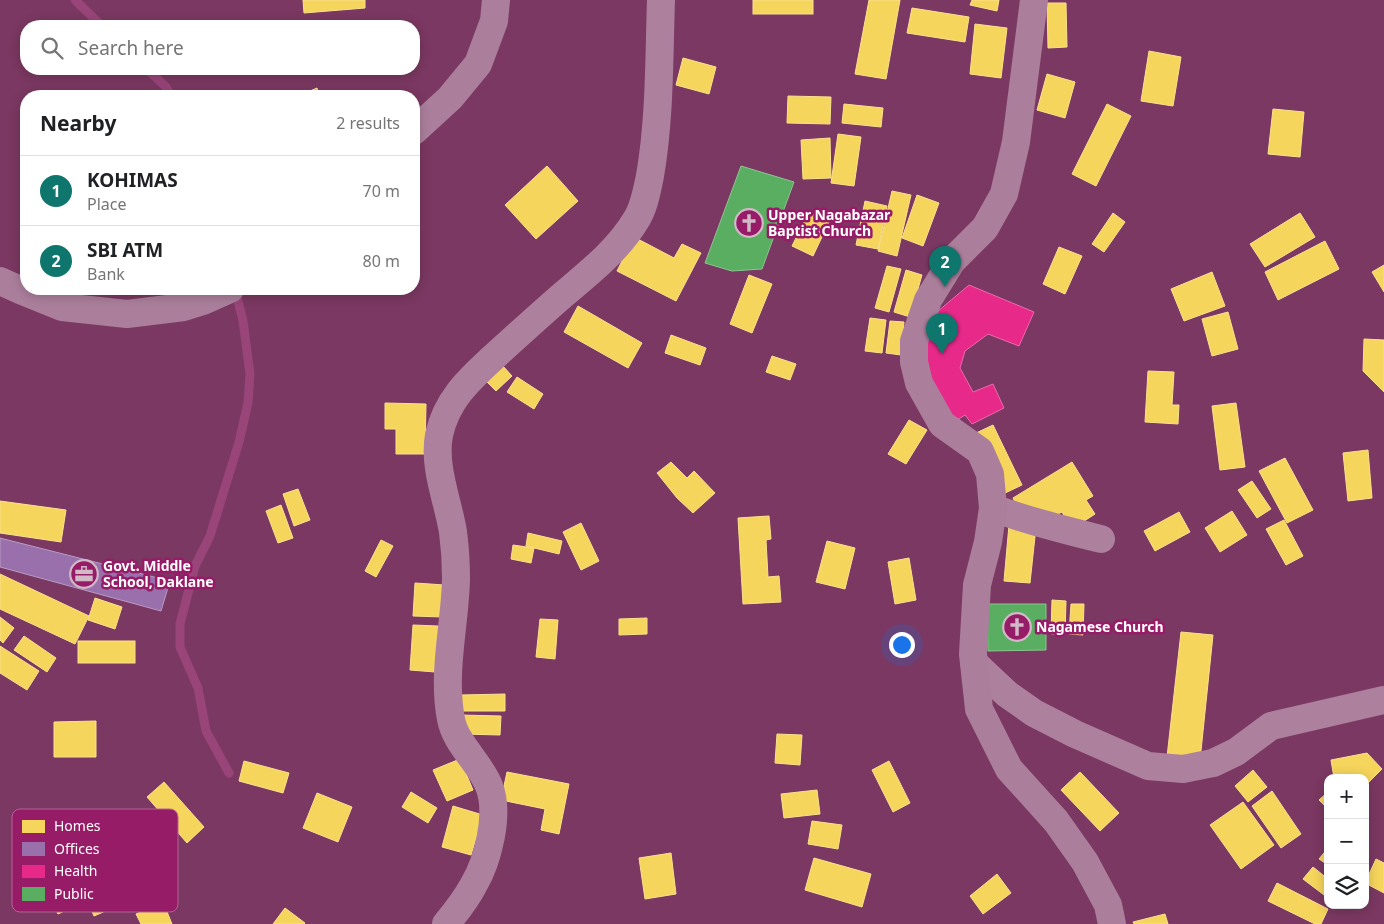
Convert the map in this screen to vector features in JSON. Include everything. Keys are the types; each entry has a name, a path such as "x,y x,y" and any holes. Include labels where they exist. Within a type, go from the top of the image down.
{"main road":[{"path":"420,126 450,98 478,64 494,21 496,0"},
{"path":"1034,0 1016,142 1004,194 985,228 952,261 928,300 914,341 914,362 919,383 942,424 980,451 990,474 993,508 988,542 977,585 973,654 978,709 1009,769 1056,822 1086,862 1108,905 1112,924"},
{"path":"0,281 20,290"},
{"path":"32,295 62,307 127,314 184,307 216,295"}],"street":[{"path":"446,924 474,885 485,859 492,829 492,806 489,787 454,729 450,718 448,659 456,577 452,531 438,455 439,436 446,412 458,392 530,324 601,263 637,219 647,192 654,155 659,109 661,0"},
{"path":"993,508 1053,528 1101,539"},
{"path":"974,663 1007,694 1034,713 1074,734 1148,766 1183,768 1213,763 1236,752 1271,726 1384,700"}],"building: Homes":[{"path":"303,0 365,0 365,8 304,13"},
{"path":"753,0 813,0 813,14 753,14"},
{"path":"869,0 900,0 886,79 855,74"},
{"path":"972,0 999,0 997,11 970,5"},
{"path":"1047,3 1066,3 1067,47 1048,48"},
{"path":"912,8 969,17 965,42 907,33"},
{"path":"975,24 1007,28 1001,78 970,74"},
{"path":"1149,51 1181,57 1173,106 1141,101"},
{"path":"683,58 716,67 709,94 676,85"},
{"path":"1047,74 1075,82 1065,118 1037,110"},
{"path":"788,96 831,97 830,124 787,123"},
{"path":"844,104 883,108 881,127 842,123"},
{"path":"1107,104 1131,116 1096,186 1072,174"},
{"path":"1273,109 1304,112 1300,157 1268,154"},
{"path":"838,134 861,137 854,186 831,183"},
{"path":"830,138 831,178 803,179 801,140"},
{"path":"547,166 578,201 536,239 505,205"},
{"path":"892,191 911,195 897,256 878,251"},
{"path":"917,195 939,203 923,246 902,238"},
{"path":"865,201 887,206 878,249 856,245"},
{"path":"809,212 829,222 813,256 792,246"},
{"path":"1113,213 1125,222 1104,252 1092,244"},
{"path":"1300,213 1315,237 1265,267 1250,244"},
{"path":"634,237 674,258 682,244 701,253 676,301 617,271"},
{"path":"1325,241 1339,269 1278,300 1265,272"},
{"path":"1059,247 1082,256 1065,294 1043,284"},
{"path":"1384,265 1384,292 1372,272"},
{"path":"887,266 901,269 889,312 875,308"},
{"path":"906,270 922,275 910,317 894,312"},
{"path":"1212,272 1225,306 1184,321 1171,289"},
{"path":"749,275 772,284 752,333 730,324"},
{"path":"578,306 642,343 628,368 564,332"},
{"path":"1228,312 1238,349 1212,356 1202,319"},
{"path":"870,318 886,320 882,353 865,351"},
{"path":"890,321 904,322 901,355 886,353"},
{"path":"671,335 706,348 700,365 665,353"},
{"path":"1364,339 1384,340 1384,392 1363,371"},
{"path":"772,356 796,364 790,380 766,372"},
{"path":"502,365 512,376 496,391 485,380"},
{"path":"1148,371 1174,372 1172,405 1179,405 1178,424 1145,422"},
{"path":"517,377 543,394 534,409 507,392"},
{"path":"385,403 426,404 425,454 396,454 396,429 385,429"},
{"path":"1236,403 1245,467 1220,470 1212,406"},
{"path":"909,420 927,430 906,464 888,454"},
{"path":"993,425 1022,485 1003,494 974,434"},
{"path":"1368,450 1372,498 1348,501 1343,453"},
{"path":"1285,458 1313,510 1287,523 1259,471"},
{"path":"671,462 687,478 694,471 715,493 693,513 677,498 657,473"},
{"path":"1072,462 1093,496 1086,500 1095,514 1072,529 1062,512 1043,521 1023,518 1013,498"},
{"path":"1252,481 1271,509 1257,518 1238,490"},
{"path":"298,489 310,520 294,526 283,494"},
{"path":"0,501 66,510 61,542 0,533"},
{"path":"281,505 293,538 278,543 266,511"},
{"path":"1232,511 1247,535 1220,552 1205,528"},
{"path":"1179,512 1190,532 1155,551 1144,531"},
{"path":"769,516 771,539 766,540 768,577 779,576 781,602 743,604 738,518"},
{"path":"1284,520 1303,556 1286,565 1266,529"},
{"path":"581,523 599,561 581,570 563,532"},
{"path":"1009,525 1036,527 1030,583 1004,581"},
{"path":"528,533 562,541 559,554 526,546"},
{"path":"381,540 393,546 376,577 365,571"},
{"path":"827,541 855,548 845,589 816,582"},
{"path":"513,545 534,548 531,563 511,559"},
{"path":"909,558 916,600 895,604 888,562"},
{"path":"0,574 89,616 75,644 0,609"},
{"path":"415,583 445,585 443,617 413,616"},
{"path":"95,598 122,607 115,629 88,620"},
{"path":"1052,600 1066,601 1065,634 1051,634"},
{"path":"1071,604 1084,604 1083,635 1069,634"},
{"path":"0,617 14,628 3,643 0,640"},
{"path":"647,618 647,634 619,635 619,619"},
{"path":"540,619 558,620 555,659 536,657"},
{"path":"413,625 438,626 435,672 410,670"},
{"path":"1181,632 1213,635 1199,770 1166,766"},
{"path":"24,636 56,658 47,672 14,650"},
{"path":"78,641 135,641 135,663 78,663"},
{"path":"0,646 39,671 27,690 0,673"},
{"path":"505,694 505,711 460,711 460,695"},
{"path":"461,715 501,716 500,735 461,734"},
{"path":"96,721 96,757 54,757 54,722"},
{"path":"777,734 802,735 800,765 775,763"},
{"path":"1367,753 1382,769 1369,782 1369,774 1333,774 1331,760"},
{"path":"460,759 473,790 447,801 433,770"},
{"path":"244,761 289,773 283,793 239,781"},
{"path":"889,761 910,803 893,812 872,770"},
{"path":"1253,770 1267,787 1248,802 1235,786"},
{"path":"507,772 569,784 559,834 541,830 545,809 501,800"},
{"path":"1080,772 1119,813 1100,831 1061,790"},
{"path":"164,782 204,827 187,843 178,833 178,809 157,809 147,797"},
{"path":"817,790 820,814 784,818 781,794"},
{"path":"1272,791 1301,834 1281,848 1252,806"},
{"path":"411,792 437,808 428,823 402,807"},
{"path":"317,793 352,807 338,842 303,828"},
{"path":"1324,796 1324,805 1319,800"},
{"path":"1243,802 1274,845 1241,869 1210,825"},
{"path":"453,806 483,815 471,855 442,847"},
{"path":"812,821 842,825 838,849 808,844"},
{"path":"671,853 676,894 645,899 639,858"},
{"path":"1324,853 1324,862 1319,859"},
{"path":"814,858 871,874 862,907 805,890"},
{"path":"1376,859 1384,863 1384,893 1369,885 1369,874"},
{"path":"1313,867 1324,876 1324,895 1303,879"},
{"path":"997,874 1011,893 983,914 970,896"},
{"path":"1277,883 1324,907 1324,909 1328,909 1321,924 1315,924 1268,901"},
{"path":"285,908 305,923 273,924"},
{"path":"92,912 103,912 94,916"},
{"path":"140,912 167,912 172,924 141,924 136,914"},
{"path":"1165,914 1168,924 1134,924 1133,922"}],"building: Offices":[{"name":"Govt. Middle School, Daklane","path":"0,538 170,581 161,611 0,567"}],"building: Health":[{"path":"969,285 1034,312 1019,346 988,334 965,351 960,368 973,392 993,384 1004,408 972,424 965,415 954,422 919,356 937,312"}],"building: Public":[{"name":"Upper Nagabazar Baptist Church","path":"741,166 794,182 762,269 732,271 705,263"},
{"name":"Nagamese Church","path":"987,604 1046,604 1046,650 988,651"}],"waterway":[{"path":"75,0 96,20"},
{"path":"153,75 168,90"},
{"path":"229,773 206,731 198,688 180,647 180,624 195,566 210,536 239,442 248,403 250,374 243,321 236,295"}],"place":[{"name":"Upper Nagabazar Baptist Church","path":"749,223"},
{"name":"SBI ATM","path":"945,287"},
{"name":"KOHIMAS","path":"942,354"},
{"name":"Govt. Middle School, Daklane","path":"84,574"},
{"name":"Nagamese Church","path":"1017,627"}]}
